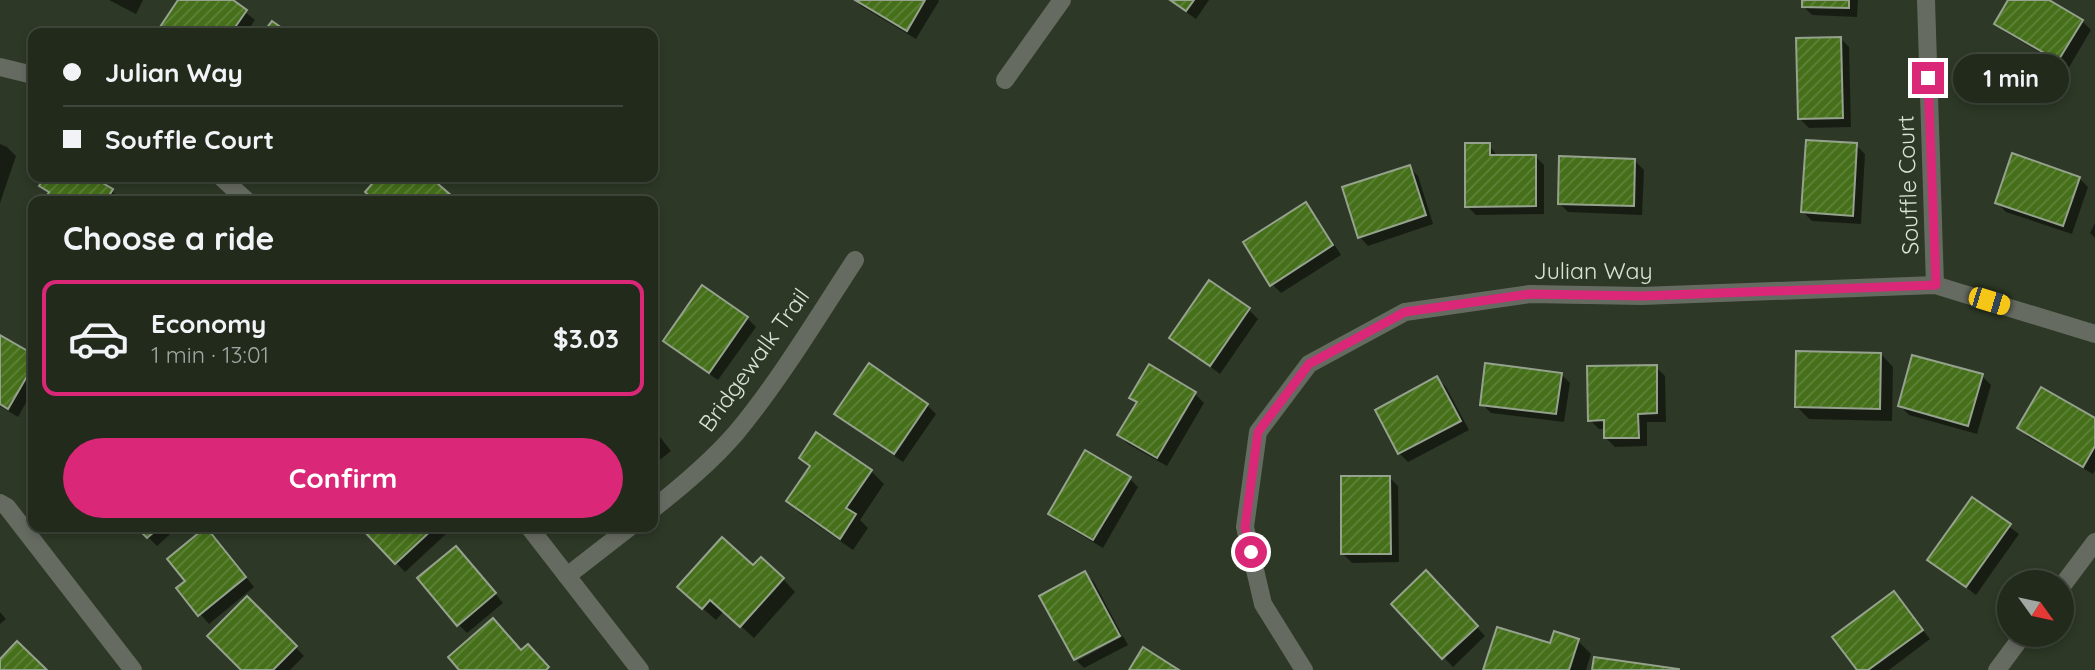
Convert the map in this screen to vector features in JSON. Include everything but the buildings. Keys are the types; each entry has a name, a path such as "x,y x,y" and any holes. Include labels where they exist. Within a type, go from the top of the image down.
{"street":[{"name":"Souffle Court","path":"1926,0 1936,285"},
{"path":"1005,80 1058,1"},
{"path":"0,67 28,74"},
{"path":"226,182 241,196"},
{"name":"Bridgewalk Trail","path":"658,505 690,480 736,433 773,384 855,260"},
{"name":"Julian Way","path":"1304,670 1263,604 1245,527 1258,432 1309,364 1405,312 1530,294 1642,296 1936,285 2095,334"},
{"path":"0,503 7,507 133,670"},
{"path":"533,532 640,670"},
{"path":"567,576 624,532"},
{"path":"2074,570 2095,542"},
{"path":"1997,670 2014,648"}],"route":[{"path":"1251,552 1245,527 1258,432 1309,364 1405,312 1530,294 1642,296 1936,285 1928,78"}]}
